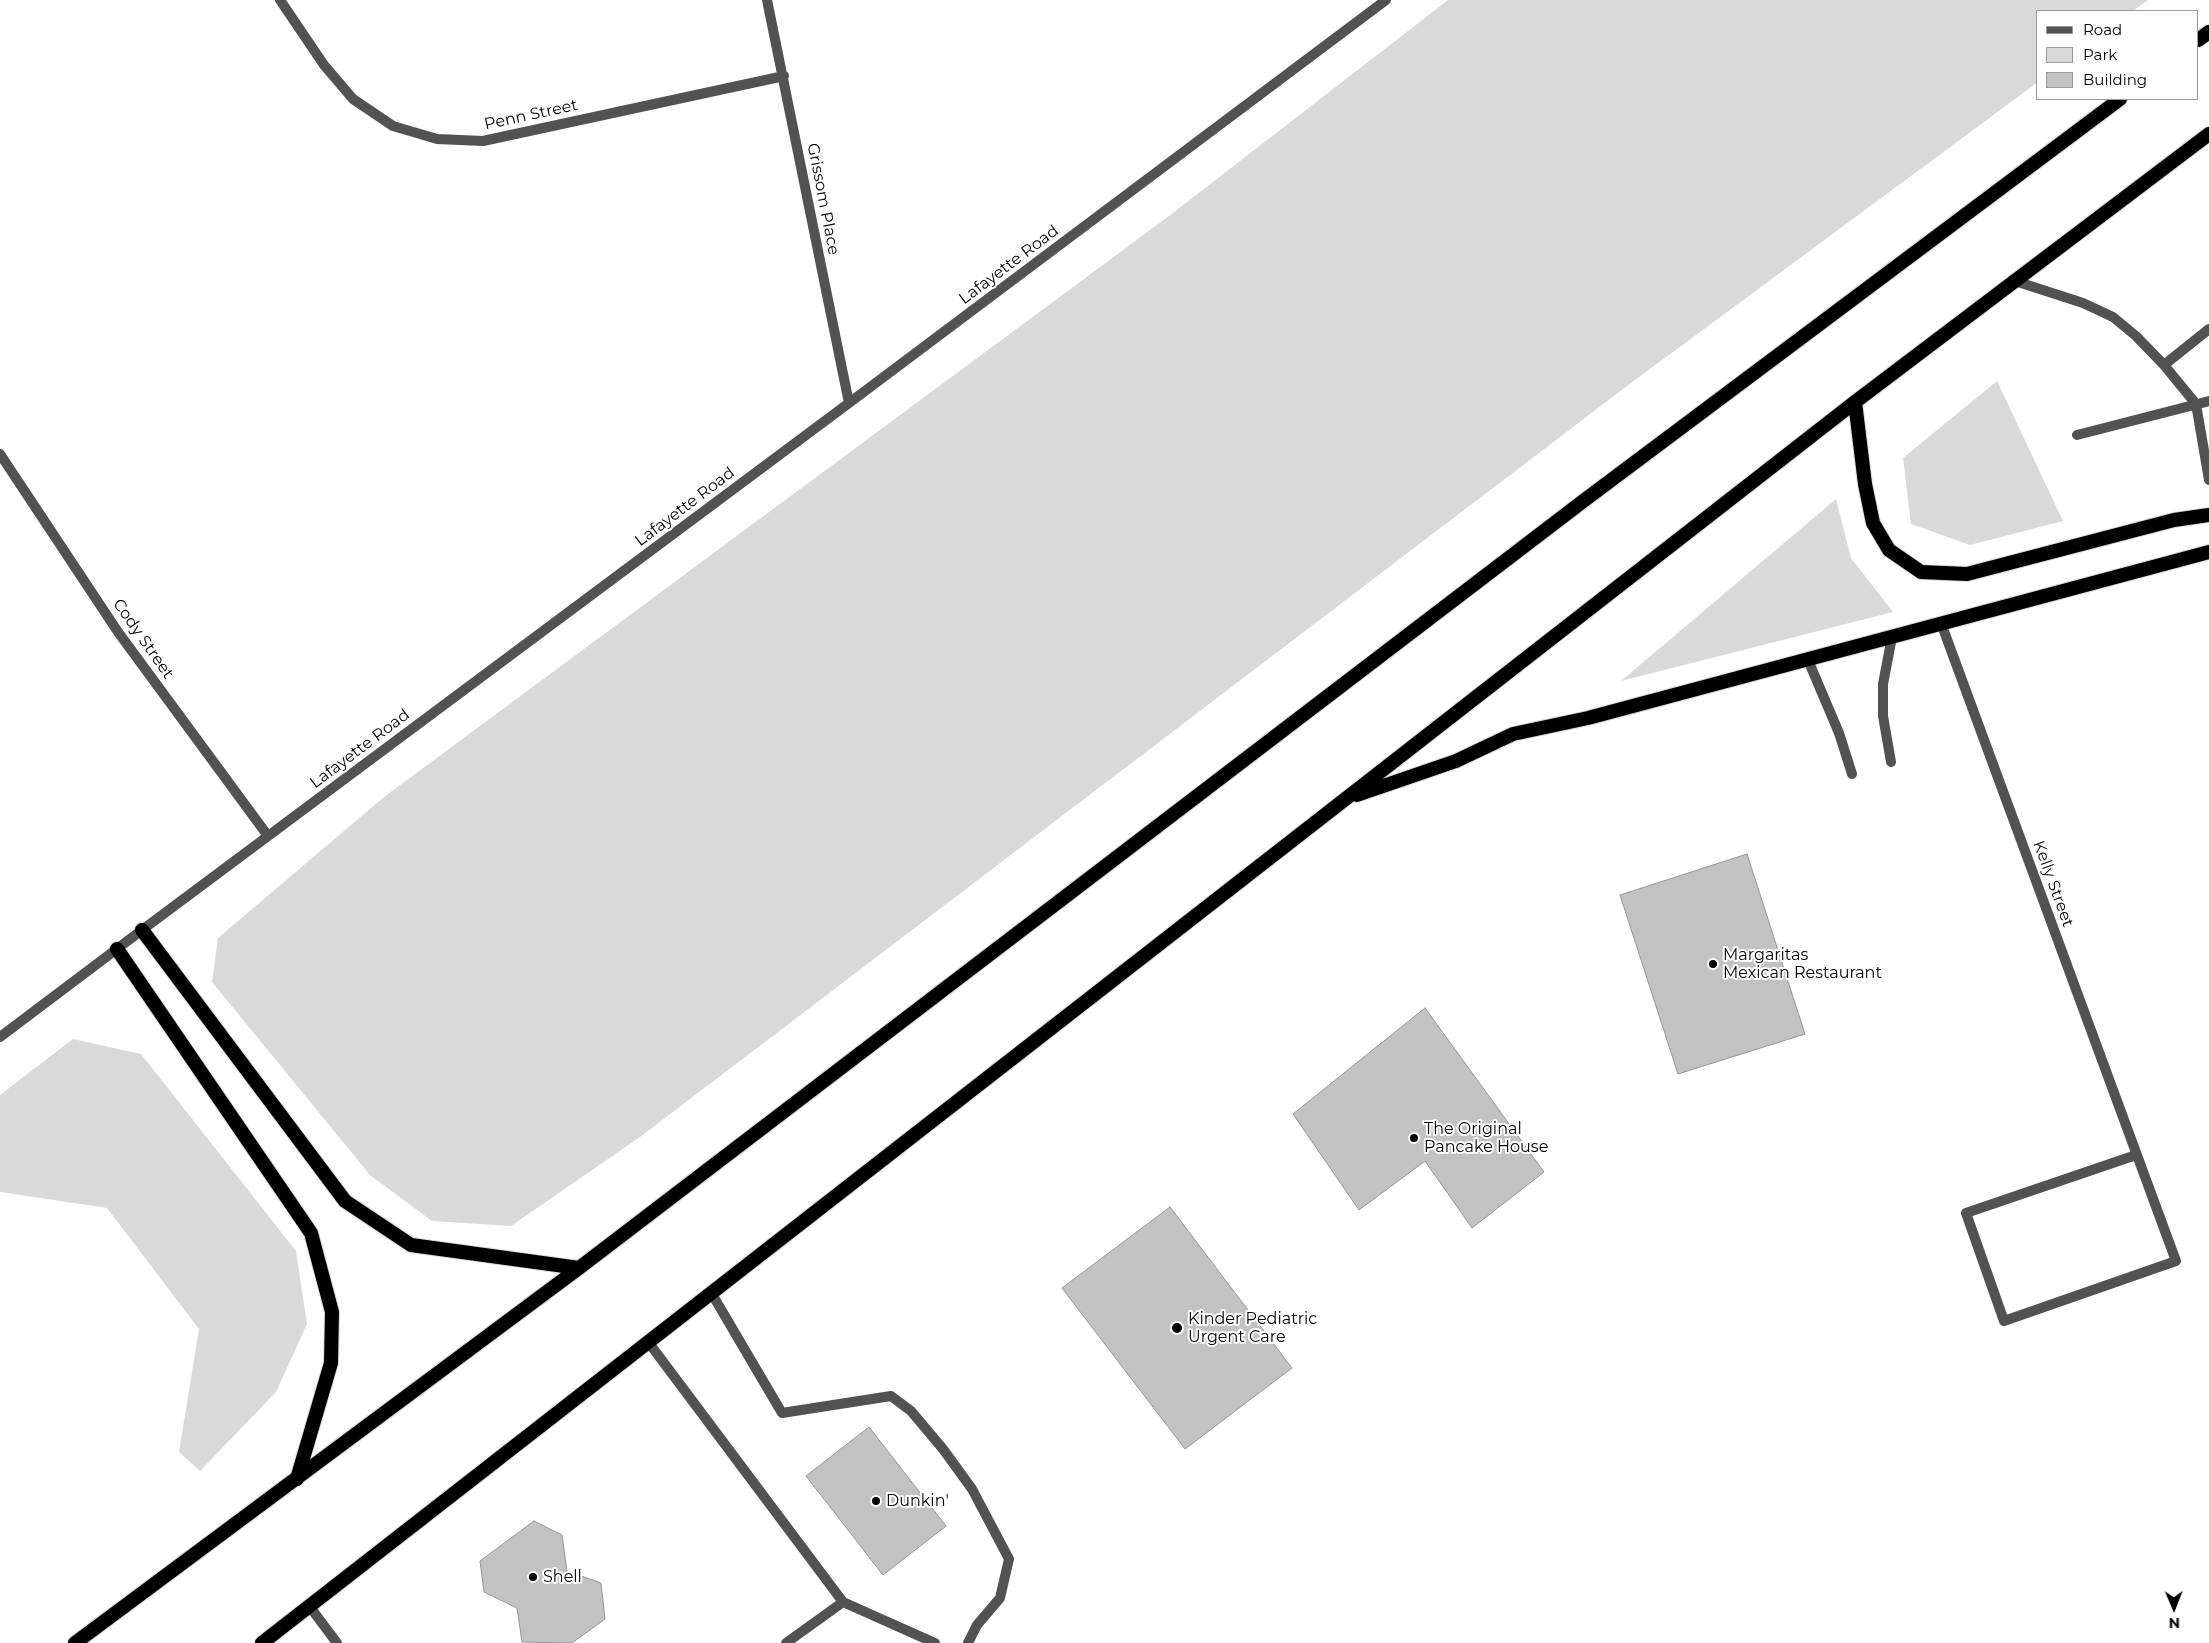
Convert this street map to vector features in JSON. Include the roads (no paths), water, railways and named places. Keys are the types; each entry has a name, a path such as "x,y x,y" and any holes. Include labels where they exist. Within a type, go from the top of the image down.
{"highway":[{"path":"75,1643 579,1268 1582,502 2119,100"},
{"path":"262,1643 1855,402 2209,134"},
{"path":"1855,402 1865,484 1873,523 1889,550 1921,572 1967,574 2174,520 2209,515"},
{"path":"1347,798 1456,761 1513,734 1588,718 2209,552"},
{"path":"142,930 345,1201 411,1246 579,1268"},
{"path":"117,949 311,1233 332,1312 331,1363 297,1479"}],"street":[{"name":"Penn Street","path":"280,0 324,64 353,99 393,126 436,139 483,141 784,76"},
{"name":"Grissom Place","path":"767,0 784,76 849,403"},
{"name":"Lafayette Road","path":"0,1037 1386,0"},
{"path":"2015,281 2083,303 2113,317 2136,336 2164,365 2196,404 2209,480"},
{"path":"2164,365 2209,330"},
{"path":"2077,435 2209,401"},
{"name":"Cody Street","path":"0,454 118,632 268,836"},
{"name":"Kelly Street","path":"1941,623 2176,1260 2004,1320 1966,1214 2136,1155"},
{"path":"1891,762 1883,716 1883,684 1892,637"},
{"path":"1808,660 1839,733 1852,774"},
{"path":"712,1294 782,1413 891,1396 911,1411 972,1489 1009,1559 1000,1598 977,1625 968,1643"},
{"path":"649,1343 843,1602 936,1643"},
{"path":"786,1643 843,1602"},
{"path":"310,1607 337,1643"}],"place":[{"name":"Margaritas Mexican Restaurant","path":"1713,964"},
{"name":"The Original Pancake House","path":"1414,1138"},
{"name":"Kinder Pediatric Urgent Care","path":"1177,1328"},
{"name":"Dunkin'","path":"876,1501"},
{"name":"Shell","path":"533,1577"}]}
